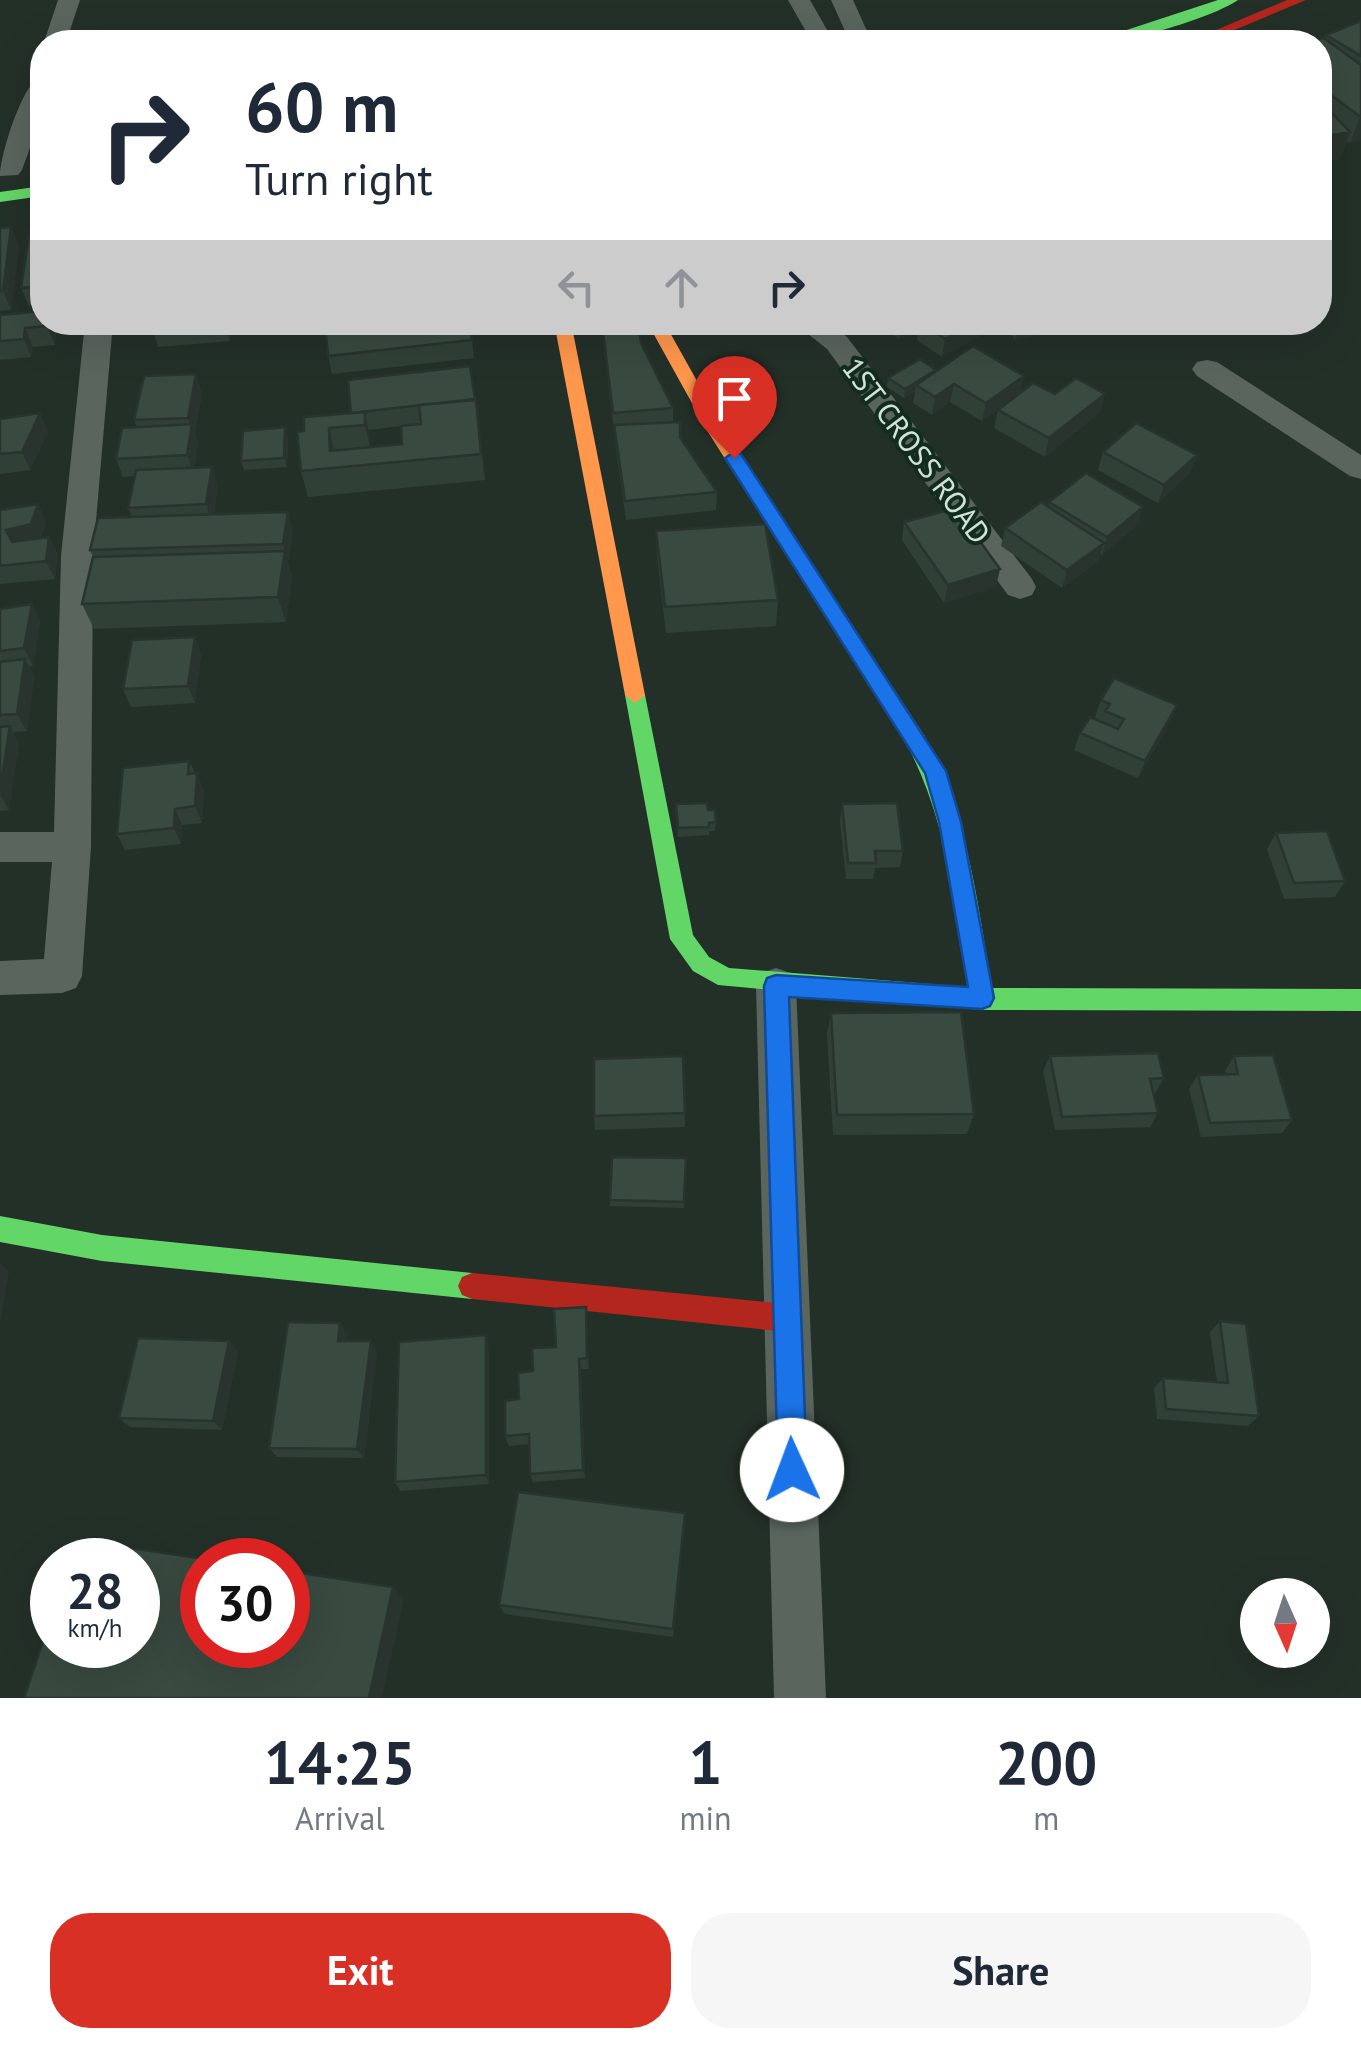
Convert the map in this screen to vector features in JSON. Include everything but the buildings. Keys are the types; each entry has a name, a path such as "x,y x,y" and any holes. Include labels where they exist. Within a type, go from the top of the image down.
{"main road":[{"path":"1144,30 1231,0"},
{"path":"1229,30 1299,0"},
{"path":"4,170 30,167"},
{"path":"0,197 30,193"},
{"path":"565,335 682,939 701,964 726,978 776,986 982,998 1361,1000"},
{"path":"663,335 717,432 935,771 950,822 982,998"},
{"path":"0,1229 102,1248 787,1318"}],"street":[{"path":"59,30 69,0"},
{"path":"798,0 817,30"},
{"path":"842,0 856,30"},
{"path":"4,170 30,110"},
{"path":"0,978 62,976 72,847 77,556 98,335"},
{"name":"1ST CROSS ROAD","path":"825,335 836,343 1020,587"},
{"path":"1207,368 1361,469"},
{"path":"0,847 72,847"},
{"path":"776,986 800,1698"}],"traffic: fast":[{"path":"1144,30 1231,0"},
{"path":"0,197 30,193"},
{"path":"635,695 682,939 701,964 726,978 982,999 1361,1000"},
{"path":"916,741 932,770 954,833 982,999"},
{"path":"0,1229 102,1248 472,1286"}],"traffic: slow":[{"path":"565,335 635,695"},
{"path":"662,335 717,432 916,741"}],"traffic: jam":[{"path":"1225,30 1299,0"},
{"path":"472,1286 787,1318"}],"route":[{"path":"734,458 935,771 950,822 982,998 776,986 792,1470"}]}
